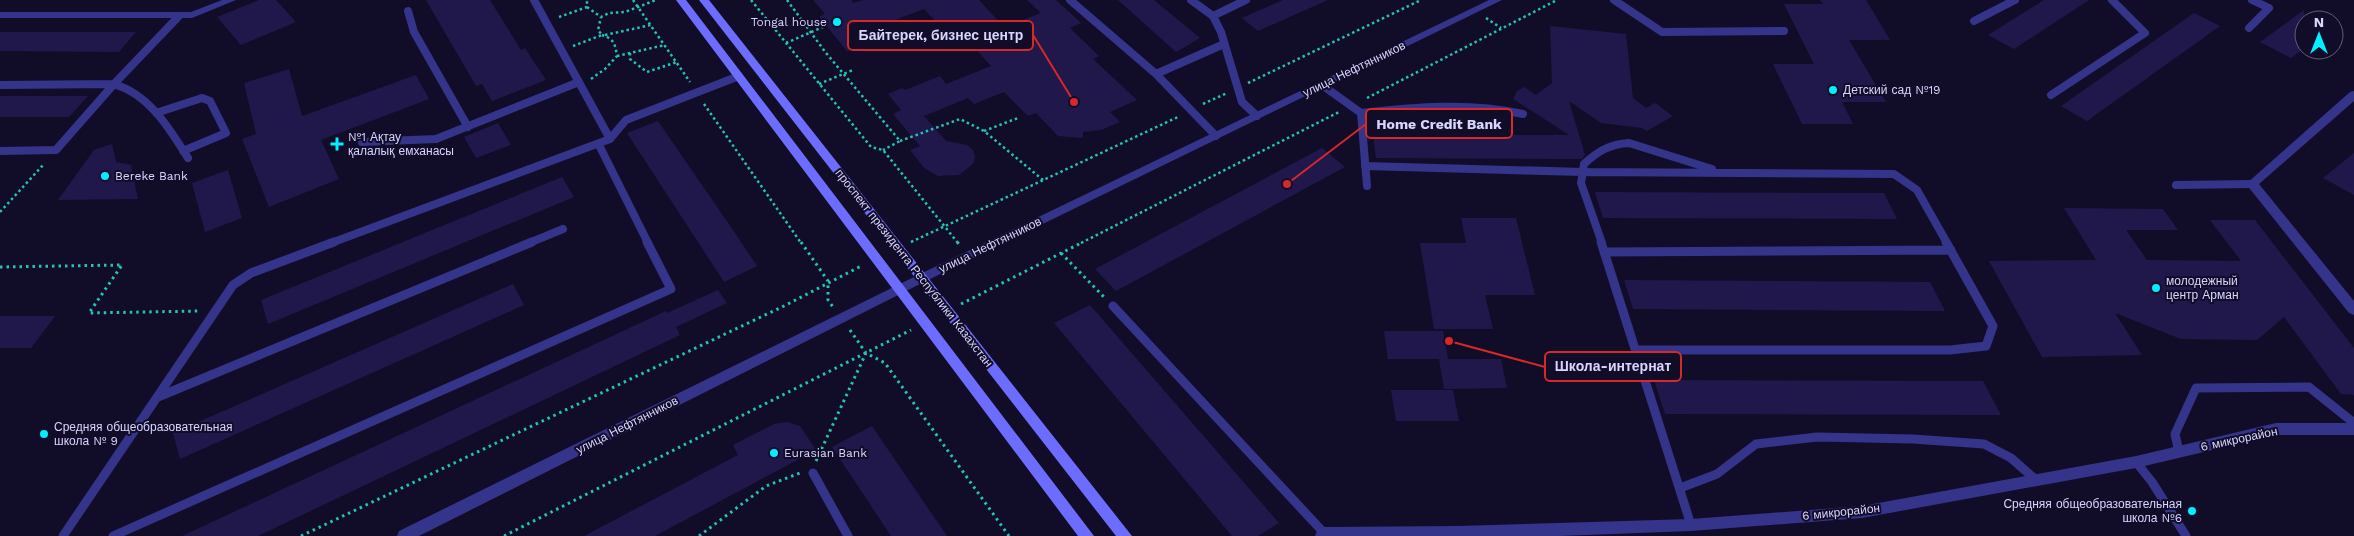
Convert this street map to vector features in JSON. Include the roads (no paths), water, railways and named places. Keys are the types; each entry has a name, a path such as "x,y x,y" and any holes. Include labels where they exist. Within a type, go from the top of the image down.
{"main road":[{"name":"проспект президента Республики Казахстан","path":"681,0 1087,536"},
{"name":"проспект президента Республики Казахстан","path":"704,0 1125,536"}],"street":[{"path":"0,15 179,16 192,15 231,0"},
{"name":"улица Нефтянников","path":"404,536 899,289 1497,0"},
{"path":"2354,96 2252,184 2354,310"},
{"name":"6 микрорайон","path":"1324,535 1460,534 1691,525 1862,512 2035,478 2136,462 2276,429 2354,429"}],"lane":[{"path":"534,0 610,139"},
{"path":"1070,0 1156,74 1216,136"},
{"path":"1191,0 1213,16 1242,102 1257,116"},
{"path":"1213,16 1246,0"},
{"path":"1614,0 1662,32 1784,31"},
{"path":"1974,21 2015,0"},
{"path":"2051,95 2145,33 2112,0"},
{"path":"2249,28 2269,8 2252,0"},
{"path":"408,11 414,32 468,126"},
{"path":"0,151 56,150 114,84 179,16"},
{"path":"1156,74 1224,44"},
{"path":"63,536 233,285 251,273 599,145 610,139 626,120 739,76"},
{"path":"0,85 114,84 128,86 156,113 188,158"},
{"path":"362,142 436,139 580,84"},
{"path":"1322,84 1362,113 1401,108 1500,108 1523,114"},
{"path":"156,113 202,98 210,101 226,133 183,151"},
{"path":"1362,113 1367,186"},
{"path":"1691,525 1605,252 1581,183 1584,164 1604,147 1629,143 1721,172"},
{"path":"113,536 671,289 599,145"},
{"path":"1365,166 1583,172 1894,174 1917,190 1993,326 1986,346 1950,350 1636,350"},
{"path":"2176,185 2252,184"},
{"path":"158,397 563,229"},
{"path":"1605,252 1951,250"},
{"path":"1113,306 1324,535"},
{"path":"2179,452 2175,434 2196,388 2309,387 2354,423"},
{"path":"1680,488 1717,474 1756,444 1817,437 1913,439 1984,444 2011,458 2035,478"},
{"path":"2136,462 2152,482 2186,536"},
{"path":"813,469 848,536"}],"place":[{"name":"Tongal house","path":"837,22"},
{"name":"Детский сад №19","path":"1833,90"},
{"name":"Байтерек, бизнес центр","path":"1074,102"},
{"name":"№1 Ақтау қалалық емханасы","path":"337,144"},
{"name":"Bereke Bank","path":"105,176"},
{"name":"Home Credit Bank","path":"1287,184"},
{"name":"молодежный центр Арман","path":"2156,288"},
{"name":"Школа-интернат","path":"1449,341"},
{"name":"Средняя общеобразовательная школа № 9","path":"44,434"},
{"name":"Eurasian Bank","path":"774,453"},
{"name":"Средняя общеобразовательная школа №6","path":"2192,511"}]}
